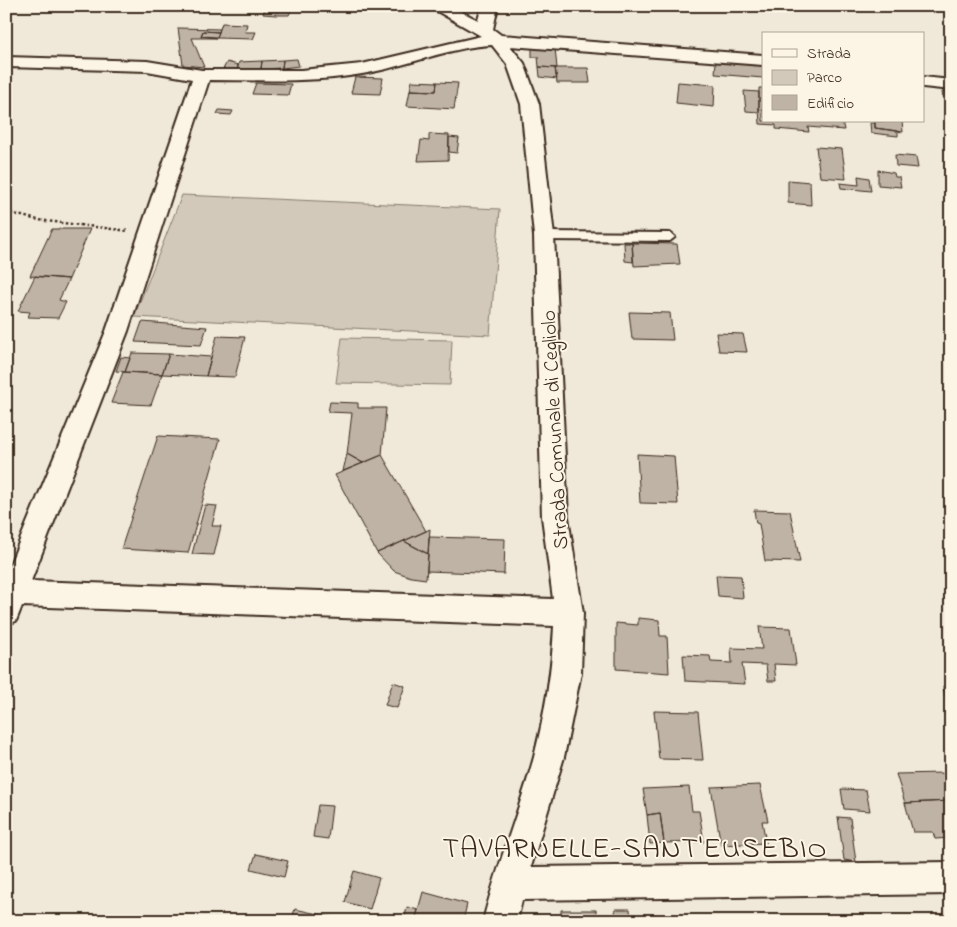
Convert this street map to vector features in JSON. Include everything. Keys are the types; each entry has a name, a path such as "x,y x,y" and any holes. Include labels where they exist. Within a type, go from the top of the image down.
{"street":[{"name":"Strada Comunale di Cegliolo","path":"436,6 465,19 490,35 514,63 530,104 544,236 555,517 569,613 566,673 549,757 509,884 500,921"},
{"path":"490,6 490,35"},
{"path":"6,62 147,66 202,75 301,75 362,69 474,41 490,35 762,60"},
{"path":"202,75 118,331 8,599 112,595 569,613"},
{"path":"924,82 951,85"},
{"path":"509,884 951,878"}],"lane":[{"path":"544,236 670,237"}],"path":[{"path":"6,212 38,220 151,233"}],"green space":[{"path":"182,195 500,209 490,335 134,317"},
{"path":"342,338 452,340 450,385 336,383"}],"building":[{"path":"279,6 293,6 289,15 276,15"},
{"path":"265,8 278,9 276,15 263,14"},
{"path":"222,23 247,24 245,32 256,32 253,39 217,38"},
{"path":"178,28 220,29 219,32 203,31 201,36 217,38 192,38 204,67 183,65"},
{"path":"203,31 219,32 217,37 201,36"},
{"path":"532,48 555,48 557,68 539,67 538,57 532,57"},
{"path":"297,59 299,66 282,68 283,60"},
{"path":"283,60 282,68 261,69 262,61"},
{"path":"262,61 261,69 237,71 239,62"},
{"path":"716,61 762,65 762,78 715,74"},
{"path":"227,62 238,65 237,71 222,71"},
{"path":"539,67 555,68 557,79 540,77"},
{"path":"555,68 588,68 590,83 557,83"},
{"path":"355,77 383,78 380,94 351,93"},
{"path":"412,81 437,82 436,91 410,90"},
{"path":"437,82 458,83 454,109 407,106 410,90 436,91"},
{"path":"678,82 715,85 714,107 676,103"},
{"path":"256,83 291,84 288,95 252,94"},
{"path":"759,88 762,88 762,110 759,109"},
{"path":"744,91 759,92 759,112 746,111"},
{"path":"942,92 951,93 951,100 943,99"},
{"path":"759,109 762,110 762,122 842,122 844,130 808,127 809,132 776,129 776,125 760,124"},
{"path":"219,110 233,111 231,115 217,114"},
{"path":"875,122 902,122 903,132 875,128"},
{"path":"870,123 875,123 875,128 898,131 898,136 871,133"},
{"path":"429,134 449,135 448,160 418,161 421,140 429,141"},
{"path":"449,137 459,138 457,153 449,152"},
{"path":"816,147 842,149 846,179 820,177"},
{"path":"895,155 916,157 918,168 896,166"},
{"path":"878,170 894,173 895,177 899,177 901,187 878,185"},
{"path":"858,176 869,178 871,191 841,188 840,183 859,185"},
{"path":"788,180 810,182 811,205 788,203"},
{"path":"52,229 90,229 69,279 30,276"},
{"path":"624,243 632,243 633,262 625,261"},
{"path":"632,243 677,244 680,264 634,266"},
{"path":"35,276 69,279 59,300 66,302 58,318 28,317 30,312 18,311"},
{"path":"629,312 670,313 673,340 632,339"},
{"path":"142,322 207,327 201,345 135,342"},
{"path":"716,333 743,334 747,352 719,351"},
{"path":"217,336 245,337 235,377 206,376"},
{"path":"132,353 169,354 162,374 125,372"},
{"path":"169,354 211,357 206,376 162,374"},
{"path":"121,357 130,358 125,372 116,371"},
{"path":"123,372 162,374 151,405 111,403"},
{"path":"330,402 358,403 358,408 386,408 382,455 363,463 347,454 352,413 328,412"},
{"path":"158,436 220,439 188,553 121,549"},
{"path":"347,454 363,463 343,471"},
{"path":"637,454 674,456 678,504 640,503"},
{"path":"382,455 426,531 377,553 335,475"},
{"path":"205,505 217,506 212,526 221,526 214,555 192,554"},
{"path":"754,510 790,511 800,562 765,561 759,524 756,523"},
{"path":"430,529 428,554 404,541 426,531"},
{"path":"429,537 505,539 504,574 427,571"},
{"path":"404,541 428,554 426,579 411,577 394,571 377,553"},
{"path":"716,575 741,576 743,598 718,596"},
{"path":"638,618 659,620 660,636 667,636 669,673 616,669 616,623 638,625"},
{"path":"759,627 791,628 796,665 774,664 776,681 768,681 766,665 742,664 745,684 685,681 683,655 710,656 711,662 732,663 731,648 762,649"},
{"path":"393,682 405,686 397,708 385,705"},
{"path":"943,686 951,687 951,718 949,718"},
{"path":"654,711 698,712 703,760 659,759"},
{"path":"943,773 951,801 905,803 896,774"},
{"path":"760,785 768,821 762,821 766,843 721,845 711,787"},
{"path":"689,787 692,811 699,811 704,842 664,843 660,813 647,815 643,789"},
{"path":"841,789 866,790 870,811 844,809"},
{"path":"951,801 951,838 935,839 933,832 913,832 905,803"},
{"path":"318,805 332,806 328,839 313,837"},
{"path":"660,813 664,843 650,844 647,815"},
{"path":"838,817 850,818 856,862 844,860"},
{"path":"256,854 288,861 284,877 251,869"},
{"path":"354,871 379,878 370,909 345,902"},
{"path":"423,892 467,904 463,921 415,921"},
{"path":"407,907 418,910 415,921 404,921"},
{"path":"295,909 331,917 329,921 291,921"},
{"path":"615,909 630,909 631,921 616,921"},
{"path":"561,910 596,910 597,921 561,921"}],"district":[{"name":"TAVARNELLE-SANT'EUSEBIO","path":"635,847"}]}
